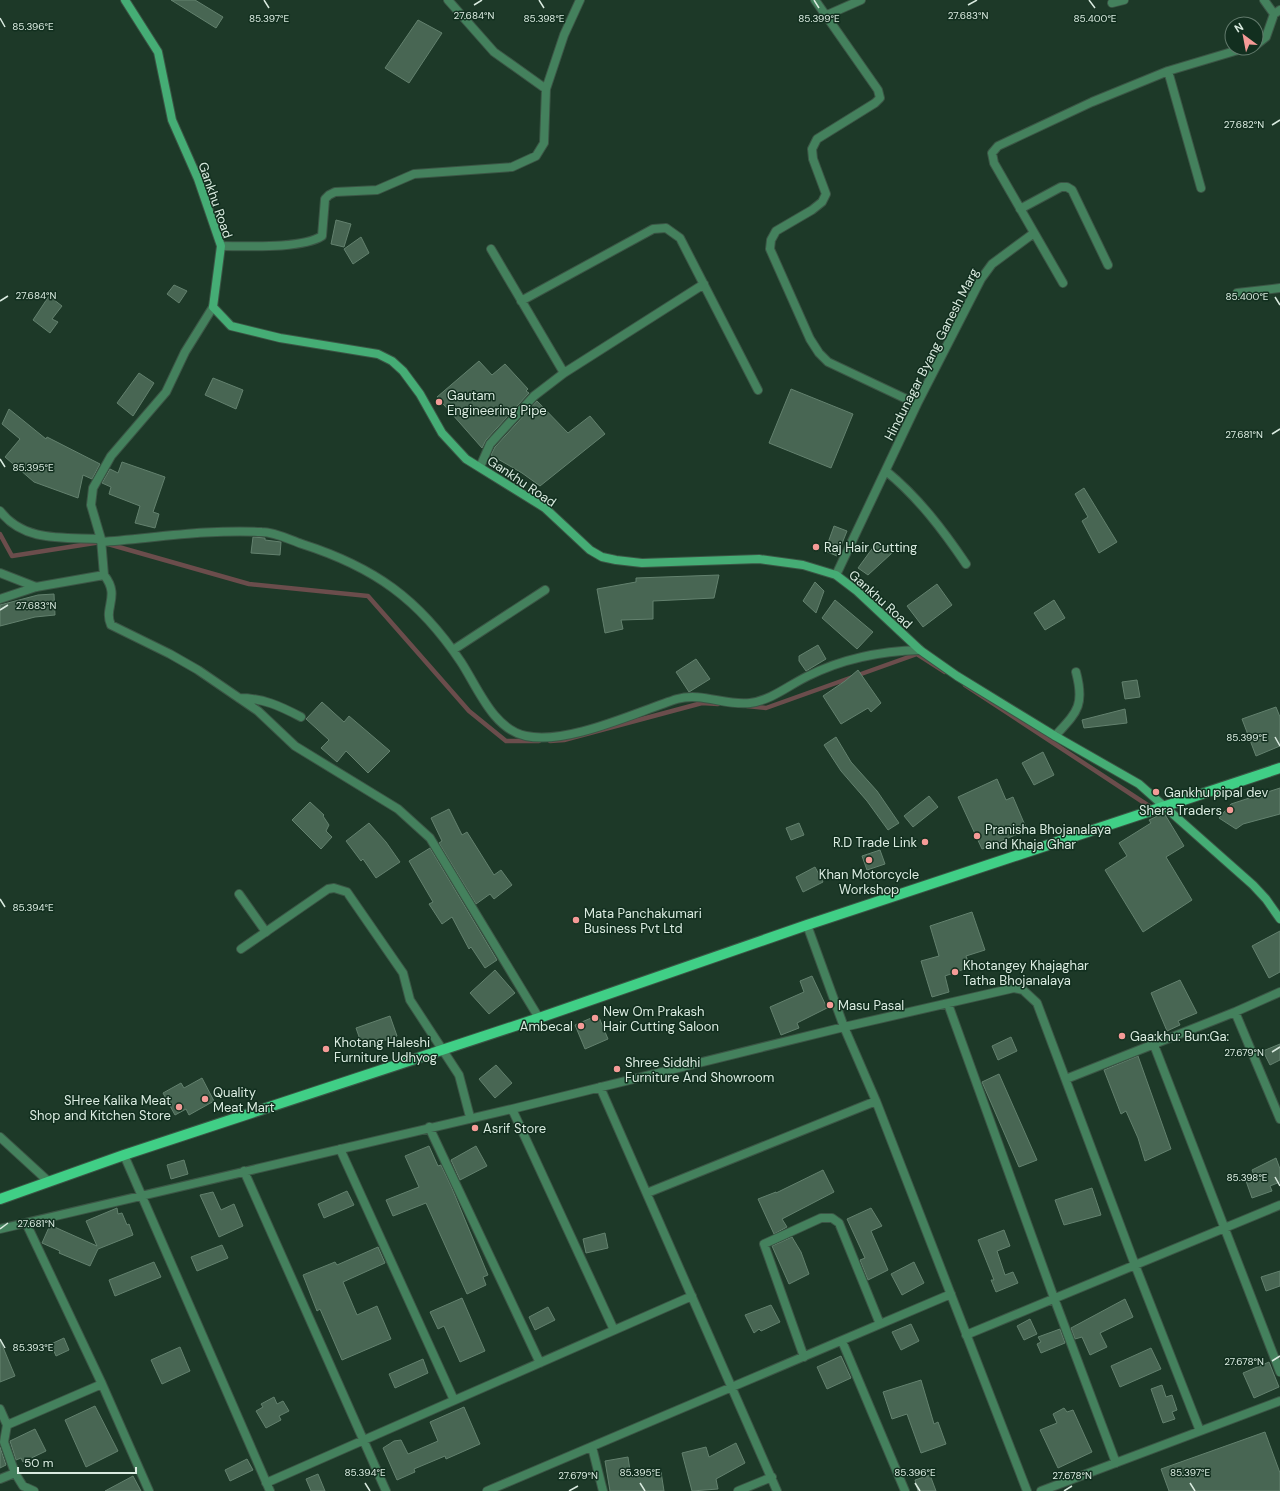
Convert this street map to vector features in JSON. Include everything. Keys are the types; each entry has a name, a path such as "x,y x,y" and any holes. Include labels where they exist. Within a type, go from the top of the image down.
{"main road":[{"name":"Gankhu Road","path":"125,0 158,52 172,120 198,179 221,246 213,306 231,326 280,338 378,354 392,361 403,370 420,394 442,433 466,459 545,508 590,550 602,557 642,563 759,559 803,565 836,575 857,590 920,650 957,676 1055,736 1139,784 1253,885 1266,899 1280,919"},
{"path":"0,1199 124,1155 539,1018 807,925 1280,768"}],"street":[{"path":"448,0 494,52 546,88"},
{"path":"221,246 262,246 313,241 322,236 325,199 335,192 377,190 404,177 414,174 512,167 536,156 544,143 546,88 564,35 580,0"},
{"path":"815,0 878,90 880,98 875,103 817,140 812,149 813,159 826,194 822,202 812,210 776,231 771,240 770,249 810,339 828,362 917,404"},
{"path":"827,16 861,0"},
{"path":"1112,3 1124,0"},
{"path":"1264,0 1277,12 1264,39"},
{"path":"1063,283 994,163 992,153 998,146 1092,102 1168,70 1224,54"},
{"path":"1168,70 1201,188"},
{"path":"1020,209 1061,187 1067,187 1072,190 1108,265"},
{"path":"522,300 653,229 666,228 680,238 758,390"},
{"name":"Hindunagar Byang Ganesh Marg","path":"836,575 917,404 981,279 992,264 1034,233"},
{"path":"491,249 564,373"},
{"path":"480,467 490,444 534,396 564,373 704,284"},
{"path":"1237,293 1280,288"},
{"path":"213,306 184,352 166,392 111,456 93,488 91,505 101,541 104,575 110,582 112,597 108,619 111,625 175,657 258,711 296,746 398,809 430,838 539,1018"},
{"path":"886,471 906,488 938,526 966,564"},
{"path":"0,511 14,526 26,533 43,536 101,541 206,533 265,532 357,564 394,588 418,609 453,650 491,711 501,724 514,732 527,736 543,738 583,731 681,698 702,696 732,703 751,703 771,697 810,675 848,661 891,651 920,650"},
{"path":"0,573 36,587"},
{"path":"0,599 36,587 104,575"},
{"path":"453,650 545,590"},
{"path":"1055,736 1077,710 1080,696 1076,672"},
{"path":"238,698 254,698 277,704 301,717"},
{"path":"241,949 328,889 334,888 347,892 403,974 410,1000 444,1049 459,1075 470,1117"},
{"path":"239,894 266,932"},
{"path":"807,925 844,1026 876,1101 1027,1491"},
{"path":"0,1229 600,1087 844,1026 948,1004 1014,988 1023,990 1036,1003 1135,1265 1200,1431"},
{"path":"1066,1079 1154,1045 1280,992"},
{"path":"948,1004 1054,1298 1116,1463"},
{"path":"1235,1012 1280,1119"},
{"path":"1154,1045 1280,1372"},
{"path":"600,1087 777,1491"},
{"path":"647,1193 876,1101"},
{"path":"512,1108 614,1330"},
{"path":"429,1127 540,1363"},
{"path":"0,1137 48,1181"},
{"path":"340,1149 454,1400"},
{"path":"124,1155 268,1487 364,1440 692,1296"},
{"path":"244,1171 386,1491"},
{"path":"966,1335 1280,1204"},
{"path":"804,1356 764,1244 821,1218 832,1218 839,1223 880,1324"},
{"path":"26,1223 102,1384 149,1491"},
{"path":"488,1491 951,1294"},
{"path":"842,1341 906,1491"},
{"path":"7,1425 102,1384"},
{"path":"1041,1491 1280,1401"},
{"path":"0,1408 7,1425 4,1442 15,1473 22,1486 34,1491"},
{"path":"592,1447 603,1491"},
{"path":"0,1479 15,1473"},
{"path":"738,1491 772,1478"}],"building":[{"path":"171,0 195,0 223,17 216,28"},
{"path":"418,20 442,33 409,83 385,68"},
{"path":"336,220 351,224 344,247 331,244"},
{"path":"361,237 369,253 353,264 344,249"},
{"path":"174,285 187,291 179,303 167,294"},
{"path":"49,296 62,306 52,319 58,322 50,333 33,320"},
{"path":"479,361 492,375 505,364 528,389 526,391 529,393 486,440 482,448 437,397"},
{"path":"139,373 154,383 133,416 117,403"},
{"path":"213,378 243,390 236,409 205,395"},
{"path":"791,389 853,414 831,468 769,443"},
{"path":"537,401 568,433 590,416 605,434 540,486 522,473 491,455 495,447"},
{"path":"9,409 46,439 47,437 100,464 92,479 83,475 78,498 34,482 5,457 20,439 2,424"},
{"path":"122,462 165,477 153,512 159,514 155,528 135,523 140,506 109,494 111,487 102,483 110,469 118,473"},
{"path":"1084,488 1117,542 1099,553 1082,521 1088,517 1075,494"},
{"path":"834,526 847,531 837,556 825,551"},
{"path":"253,537 281,542 280,555 251,553"},
{"path":"877,542 892,553 868,575 858,568"},
{"path":"719,575 714,598 653,601 653,619 621,620 623,629 605,633 597,589 636,582 636,578"},
{"path":"815,582 824,591 816,613 803,601"},
{"path":"937,584 952,605 923,627 907,606"},
{"path":"54,594 55,615 35,617 0,626 0,605 38,595"},
{"path":"835,600 873,632 857,649 822,618"},
{"path":"1054,600 1065,618 1045,630 1034,613"},
{"path":"818,645 826,659 806,671 799,661 799,656"},
{"path":"696,659 710,679 689,692 676,672"},
{"path":"858,670 881,703 871,712 868,708 841,724 823,696"},
{"path":"1137,680 1140,697 1125,699 1122,682"},
{"path":"322,702 344,722 349,716 390,751 368,773 346,751 337,762 321,748 329,740 306,719"},
{"path":"1276,707 1280,717 1280,746 1256,756 1242,719"},
{"path":"1125,709 1127,723 1084,728 1082,720"},
{"path":"836,737 851,762 877,791 899,823 888,830 867,801 841,771 824,745"},
{"path":"1043,752 1054,775 1034,785 1022,763"},
{"path":"997,779 1006,800 1013,797 1027,830 982,849 958,797"},
{"path":"1280,788 1280,814 1243,824 1236,829 1219,818 1231,804"},
{"path":"929,796 938,807 913,827 904,816"},
{"path":"310,802 324,815 323,816 329,825 326,831 332,837 321,849 292,820"},
{"path":"449,809 462,835 467,832 494,875 501,870 512,885 494,899 490,894 476,904 439,843 442,841 431,818"},
{"path":"1164,813 1184,846 1166,857 1192,900 1143,932 1105,870 1127,856 1119,843 1151,823 1149,820"},
{"path":"369,823 386,842 400,862 376,878 363,859 361,861 346,841"},
{"path":"799,823 804,835 791,840 786,828"},
{"path":"430,848 497,960 485,968 471,947 469,949 452,917 442,924 429,904 433,902 409,861"},
{"path":"880,850 885,864 867,870 862,856"},
{"path":"815,867 823,882 803,892 796,877"},
{"path":"972,912 985,950 966,956 970,967 945,976 949,992 932,997 921,961 939,956 930,926"},
{"path":"1280,931 1280,972 1269,978 1252,946"},
{"path":"495,970 515,993 489,1014 470,993"},
{"path":"812,976 827,1008 797,1023 799,1028 781,1035 770,1007 804,992 800,981"},
{"path":"1180,980 1197,1013 1178,1021 1180,1025 1167,1031 1151,993"},
{"path":"598,1015 608,1039 585,1049 575,1025"},
{"path":"390,1016 397,1036 363,1048 356,1028"},
{"path":"1011,1037 1017,1051 998,1060 992,1046"},
{"path":"1280,1044 1280,1060 1270,1065 1263,1051"},
{"path":"1138,1056 1171,1149 1145,1161 1138,1138 1126,1111 1121,1114 1104,1070"},
{"path":"496,1065 512,1083 495,1098 479,1079"},
{"path":"999,1074 1037,1160 1019,1167 982,1082"},
{"path":"202,1078 214,1101 189,1115 186,1109 175,1115 163,1093 181,1083 184,1088"},
{"path":"429,1146 438,1166 441,1165 451,1186 488,1275 483,1277 486,1285 467,1294 426,1203 393,1216 386,1200 419,1187 405,1156"},
{"path":"476,1146 487,1166 460,1180 451,1160"},
{"path":"1276,1158 1280,1169 1280,1182 1270,1186 1272,1191 1252,1198 1246,1181 1255,1178 1252,1170"},
{"path":"184,1160 188,1174 171,1179 167,1165"},
{"path":"823,1170 834,1192 782,1219 787,1227 774,1234 758,1199 776,1193"},
{"path":"1092,1188 1101,1215 1064,1225 1055,1200"},
{"path":"347,1191 354,1205 324,1218 318,1204"},
{"path":"213,1192 221,1210 234,1204 243,1226 219,1237 200,1195"},
{"path":"117,1208 118,1214 122,1213 127,1225 129,1224 133,1235 98,1249 90,1266 59,1253 60,1251 42,1243 50,1225 97,1246 86,1221"},
{"path":"871,1208 882,1226 871,1231 888,1270 868,1280 860,1260 865,1258 847,1219"},
{"path":"1004,1230 1010,1246 997,1251 1005,1275 1013,1272 1018,1283 996,1292 991,1280 994,1280 978,1240"},
{"path":"605,1233 608,1248 586,1253 583,1239"},
{"path":"792,1237 801,1252 809,1274 789,1284 772,1246"},
{"path":"222,1245 228,1258 197,1271 191,1257"},
{"path":"378,1247 385,1263 343,1282 357,1315 377,1306 391,1339 342,1360 320,1309 317,1311 303,1275 335,1262 337,1265"},
{"path":"154,1262 161,1277 115,1296 109,1280"},
{"path":"914,1262 924,1283 902,1295 891,1274"},
{"path":"1280,1271 1280,1286 1266,1291 1261,1277"},
{"path":"462,1298 485,1351 460,1362 444,1326 438,1329 430,1312"},
{"path":"1125,1299 1133,1317 1100,1333 1107,1347 1090,1355 1082,1337 1075,1339 1071,1328"},
{"path":"771,1305 780,1322 761,1331 759,1329 754,1333 745,1315"},
{"path":"548,1307 555,1320 535,1330 529,1317"},
{"path":"1030,1319 1037,1334 1024,1340 1017,1326"},
{"path":"911,1324 919,1341 901,1350 892,1332"},
{"path":"1060,1329 1065,1343 1041,1353 1037,1344 1041,1342 1038,1337"},
{"path":"64,1338 69,1350 56,1356 51,1344"},
{"path":"0,1340 15,1376 0,1382"},
{"path":"180,1347 190,1371 162,1384 151,1360"},
{"path":"1151,1348 1161,1369 1120,1387 1111,1366"},
{"path":"841,1356 851,1378 827,1389 817,1367"},
{"path":"423,1359 428,1373 395,1388 389,1374"},
{"path":"1269,1362 1279,1387 1254,1398 1243,1373"},
{"path":"921,1380 934,1424 938,1422 946,1444 921,1453 907,1414 892,1419 883,1392"},
{"path":"1162,1385 1166,1397 1172,1395 1177,1410 1172,1412 1175,1419 1163,1423 1151,1389"},
{"path":"274,1397 277,1404 283,1401 289,1411 279,1416 281,1420 266,1428 256,1411 263,1407 261,1404"},
{"path":"95,1406 118,1451 86,1467 65,1420"},
{"path":"464,1407 480,1444 446,1459 445,1456 414,1469 415,1472 397,1480 383,1448 394,1441 401,1440 408,1454 438,1441 430,1422"},
{"path":"1064,1408 1067,1412 1073,1410 1092,1452 1058,1468 1040,1430 1057,1423 1053,1414"},
{"path":"35,1429 46,1451 23,1462 21,1458 16,1460 10,1441"},
{"path":"1265,1432 1280,1473 1280,1491 1169,1491 1161,1469"},
{"path":"736,1443 745,1463 716,1479 718,1489 692,1491 682,1453 706,1447 709,1457"},
{"path":"0,1447 6,1465 0,1468"},
{"path":"628,1457 631,1477 661,1472 664,1491 610,1491 605,1461"},
{"path":"247,1459 253,1470 230,1481 225,1470"},
{"path":"318,1474 325,1491 311,1491 306,1479"},
{"path":"930,1475 936,1491 918,1491 915,1480"},
{"path":"133,1476 141,1491 105,1491"}],"waterway":[{"path":"0,534 12,556 101,542 249,584 368,596 469,711 506,741 539,741"},
{"path":"747,706 766,708 917,654 945,672"},
{"path":"965,685 1149,806"},
{"path":"550,741 564,740 702,703 718,704"}],"place":[{"name":"Gautam Engineering Pipe","path":"439,402"},
{"name":"Raj Hair Cutting","path":"816,547"},
{"name":"Gankhu pipal dev","path":"1156,792"},
{"name":"Shera Traders","path":"1230,810"},
{"name":"Pranisha Bhojanalaya and Khaja Ghar","path":"977,836"},
{"name":"R.D Trade Link","path":"925,842"},
{"name":"Khan Motorcycle Workshop","path":"869,860"},
{"name":"Mata Panchakumari Business Pvt Ltd","path":"576,920"},
{"name":"Khotangey Khajaghar Tatha Bhojanalaya","path":"955,972"},
{"name":"Masu Pasal","path":"830,1005"},
{"name":"New Om Prakash Hair Cutting Saloon","path":"595,1018"},
{"name":"Ambecal","path":"581,1026"},
{"name":"Gaa:khu: Bun:Ga:","path":"1122,1036"},
{"name":"Khotang Haleshi Furniture Udhyog","path":"326,1049"},
{"name":"Shree Siddhi Furniture And Showroom","path":"617,1069"},
{"name":"Quality Meat Mart","path":"205,1099"},
{"name":"SHree Kalika Meat Shop and Kitchen Store","path":"179,1107"},
{"name":"Asrif Store","path":"475,1128"}]}
